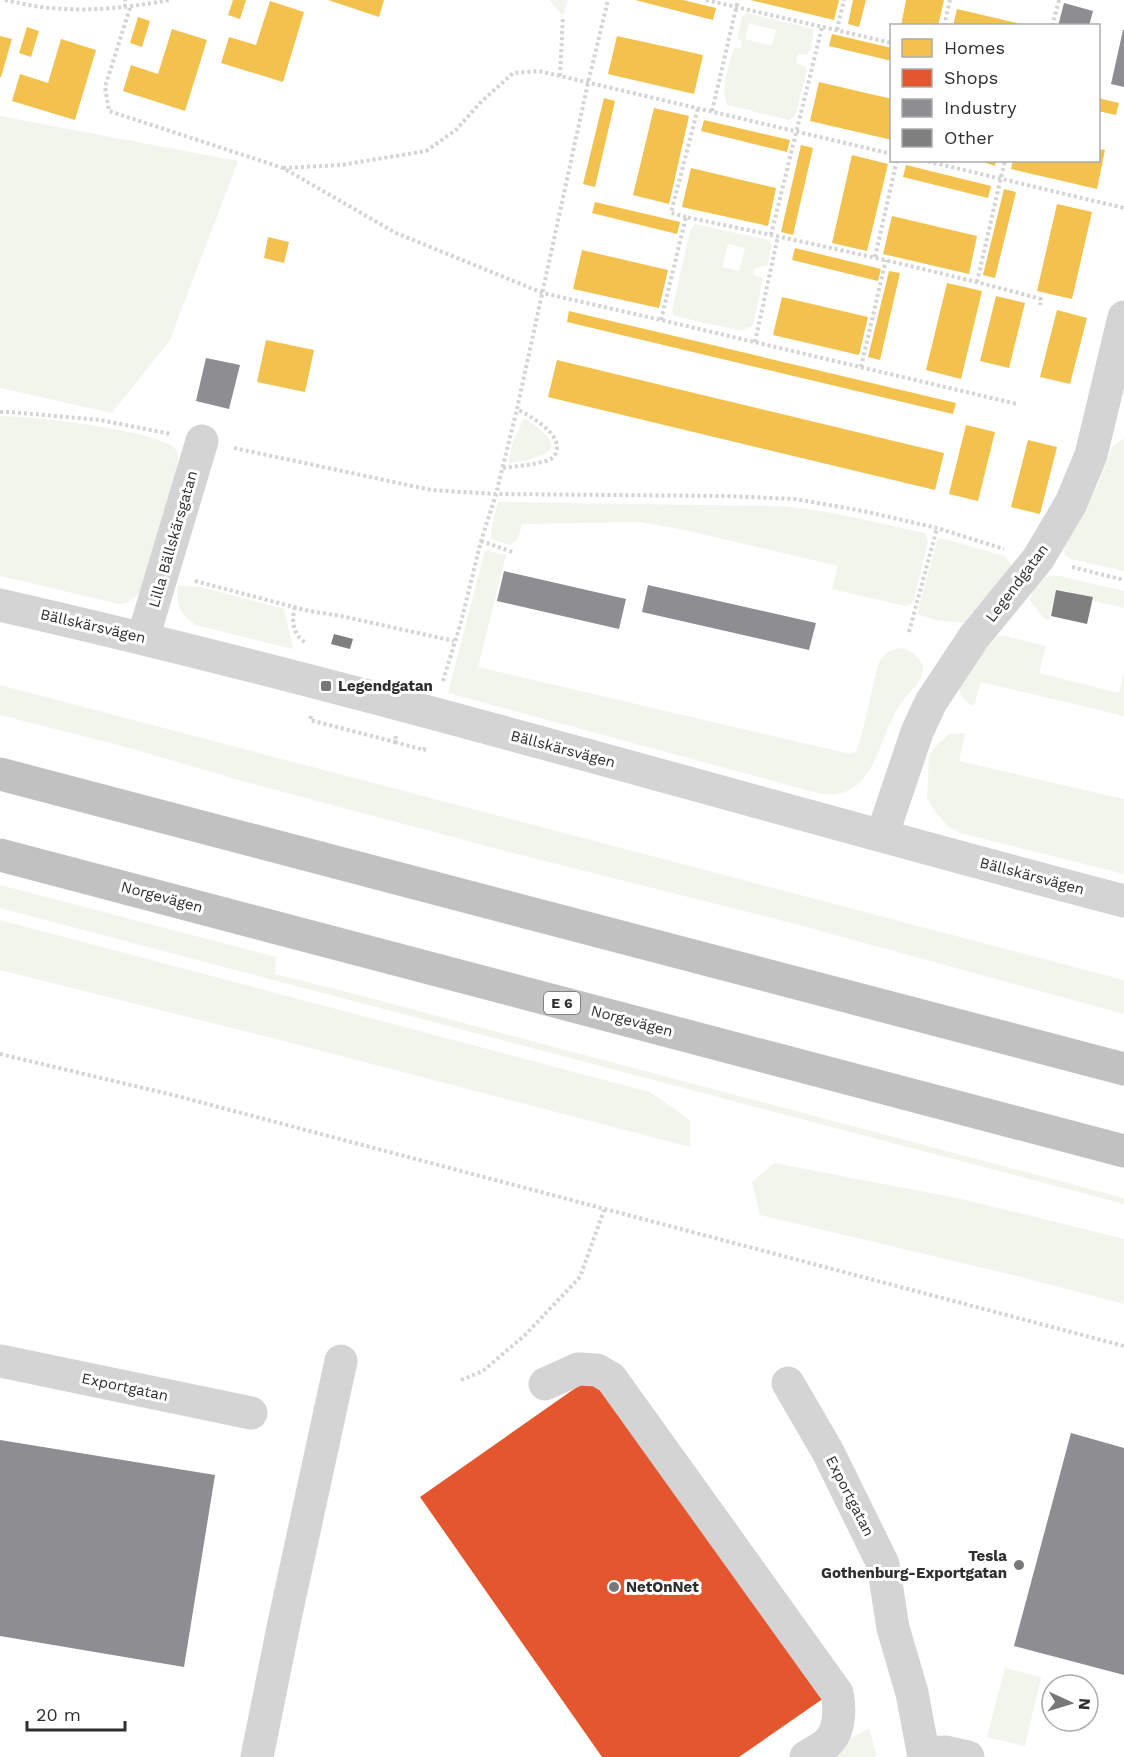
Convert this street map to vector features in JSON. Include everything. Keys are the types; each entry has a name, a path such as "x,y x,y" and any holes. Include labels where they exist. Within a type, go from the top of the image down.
{"highway":[{"path":"0,774 1124,1069"},
{"name":"Norgevägen","path":"0,855 1124,1151"}],"street":[{"name":"Legendgatan","path":"882,836 917,732 931,702 975,637 1038,559 1071,503 1091,455 1124,317"},
{"name":"Lilla Bällskärsgatan","path":"143,638 202,441"},
{"name":"Bällskärsvägen","path":"0,605 143,638 433,714 1124,901"},
{"name":"Exportgatan","path":"0,1361 251,1413"},
{"path":"257,1757 341,1361"},
{"path":"545,1384 578,1369 597,1370 611,1378 837,1694 840,1705 831,1740 806,1757"},
{"name":"Exportgatan","path":"788,1383 828,1452 883,1564 893,1628 912,1693 924,1755"},
{"path":"924,1755 946,1752 968,1757"}],"path":[{"path":"5,0 50,8 81,10 127,7 171,0"},
{"path":"125,0 127,7 105,87 109,111 283,168 396,233 543,293 1017,404"},
{"path":"312,710 310,720 424,750 503,468 608,0"},
{"path":"706,0 890,43"},
{"path":"712,111 738,0"},
{"path":"837,30 844,0"},
{"path":"944,24 950,0"},
{"path":"1053,24 1059,0"},
{"path":"560,76 563,16"},
{"path":"771,235 822,27"},
{"path":"283,168 341,165 426,152 456,130 480,103 513,74 539,71 890,154"},
{"path":"698,108 671,213 977,282 1041,299 1040,305"},
{"path":"874,257 897,162"},
{"path":"930,162 1124,208"},
{"path":"977,282 1004,162"},
{"path":"662,320 686,216"},
{"path":"755,342 778,236"},
{"path":"861,367 886,260"},
{"path":"503,468 548,460 557,450 558,443 555,436 535,419 517,409"},
{"path":"0,412 100,420 431,490 496,494 726,496 795,499 863,511 937,528 1038,559 1124,580"},
{"path":"909,632 937,528"},
{"path":"481,541 515,553"},
{"path":"163,575 295,607 454,641"},
{"path":"295,607 292,616 297,635 303,642 312,645"},
{"path":"395,742 398,731"},
{"path":"0,1054 177,1096 1124,1346"},
{"path":"461,1380 483,1371 525,1335 580,1277 604,1210"}],"shaded area":[{"path":"549,0 568,0 563,16"},
{"path":"747,13 814,29 811,49 807,55 798,54 796,63 806,67 806,75 795,116 789,120 727,105 724,91 726,77 734,48 741,48 742,41 737,39 742,17","holes":["749,23 776,30 772,46 745,39"]},
{"path":"0,116 238,161 170,340 112,413 0,388"},
{"path":"695,224 768,240 772,245 767,266 755,268 753,275 763,278 753,325 742,331 674,316 672,311 690,231","holes":["728,244 745,248 739,271 722,267"]},
{"path":"0,416 65,421 124,431 168,444 177,451 178,460 171,494 145,584 131,600 119,604 0,576"},
{"path":"524,418 548,437 552,444 550,450 535,458 508,464 513,442"},
{"path":"1124,438 1124,571 1071,559 1065,555 1064,550 1097,486 1113,446"},
{"path":"498,502 783,506 833,513 925,533 928,541 914,600 905,606 832,589 838,566 685,530 640,522 522,524 518,539 510,545 491,538"},
{"path":"940,538 1005,556 1011,564 1010,569 963,623 936,620 917,614 937,541"},
{"path":"485,550 506,555 478,667 850,754 856,752 859,744 876,671 886,653 901,648 906,649 921,661 922,673 918,683 899,706 864,778 853,788 839,794 821,794 448,693"},
{"path":"1048,576 1060,576 1124,591 1124,608 1093,601 1094,597 1056,589 1049,620 1045,619 1030,601 1036,586"},
{"path":"178,585 201,587 284,609 292,649 196,625 182,613 177,598"},
{"path":"997,636 1046,646 1039,673 1119,693 1124,672 1124,716 981,682 974,706 970,704 962,697 958,683"},
{"path":"0,685 1124,980 1124,1014 784,921 509,852 0,715"},
{"path":"965,733 959,761 1124,799 1124,874 960,833 948,826 936,813 927,798 929,756 949,734"},
{"path":"0,885 276,957 275,974 1124,1198 1124,1204 0,908"},
{"path":"0,920 650,1092 690,1120 690,1147 0,970"},
{"path":"774,1163 962,1199 1124,1239 1124,1304 1013,1275 760,1215 752,1182"},
{"path":"1005,1668 1040,1677 1025,1746 987,1737"},
{"path":"869,1728 877,1757 820,1757"}],"building: Homes":[{"path":"233,0 246,0 240,19 228,15"},
{"path":"328,0 384,0 379,17"},
{"path":"635,0 683,0 716,8 713,20"},
{"path":"750,0 839,0 834,20"},
{"path":"853,0 866,0 859,27 848,24"},
{"path":"906,0 944,0 938,24 901,24"},
{"path":"270,1 304,12 283,82 221,63 229,37 256,45"},
{"path":"957,9 1021,24 953,24"},
{"path":"138,17 150,21 142,47 130,43"},
{"path":"27,27 39,31 31,57 19,53"},
{"path":"172,29 207,40 185,111 123,91 131,65 158,74"},
{"path":"832,34 890,48 890,61 829,46"},
{"path":"0,36 12,39 1,77 0,77"},
{"path":"617,36 703,55 694,94 608,74"},
{"path":"61,39 96,50 75,120 12,101 20,74 48,83"},
{"path":"819,82 890,99 890,140 810,121"},
{"path":"604,98 615,101 595,187 583,184"},
{"path":"1100,98 1119,103 1116,115 1100,111"},
{"path":"654,108 689,116 669,204 633,195"},
{"path":"704,120 790,140 787,152 701,131"},
{"path":"801,145 813,148 793,235 781,232"},
{"path":"1100,149 1105,150 1097,189 1011,169 1013,162 1100,162"},
{"path":"852,155 888,164 867,251 832,243"},
{"path":"983,162 996,162 995,166"},
{"path":"906,165 991,186 988,198 903,177"},
{"path":"691,168 776,188 768,226 682,207"},
{"path":"1004,189 1016,192 995,278 983,275"},
{"path":"595,202 680,222 677,234 592,213"},
{"path":"1057,204 1092,212 1072,299 1037,291"},
{"path":"892,216 977,236 969,274 883,254"},
{"path":"268,237 289,242 284,263 264,258"},
{"path":"795,248 881,269 878,281 792,260"},
{"path":"582,250 668,270 659,308 573,289"},
{"path":"889,271 900,273 880,360 868,357"},
{"path":"947,283 982,291 961,379 926,370"},
{"path":"996,296 1025,303 1009,368 980,361"},
{"path":"782,297 868,317 859,355 773,335"},
{"path":"1057,310 1087,318 1070,384 1040,377"},
{"path":"569,311 956,403 953,414 567,322"},
{"path":"266,340 314,350 305,392 257,382"},
{"path":"557,360 944,453 935,490 548,397"},
{"path":"966,425 995,432 978,501 949,494"},
{"path":"1028,440 1057,447 1040,514 1011,507"}],"building: Shops":[{"name":"NetOnNet","path":"597,1373 824,1698 739,1757 602,1757 420,1497"}],"building: Industry":[{"path":"1064,3 1093,11 1090,24 1059,24"},
{"path":"1124,30 1124,87 1111,84"},
{"path":"206,358 240,365 229,409 196,401"},
{"path":"504,571 626,599 619,629 497,601"},
{"path":"648,585 816,623 809,650 642,612"},
{"path":"1071,1433 1124,1448 1124,1675 1014,1646"},
{"path":"0,1440 215,1475 184,1667 0,1636"}],"building: Other":[{"path":"1056,590 1093,597 1087,624 1051,616"},
{"path":"334,634 353,639 350,649 331,644"}],"place":[{"name":"Legendgatan","path":"326,686"},
{"name":"Tesla Gothenburg-Exportgatan","path":"1019,1565"},
{"name":"NetOnNet","path":"614,1587"}]}
